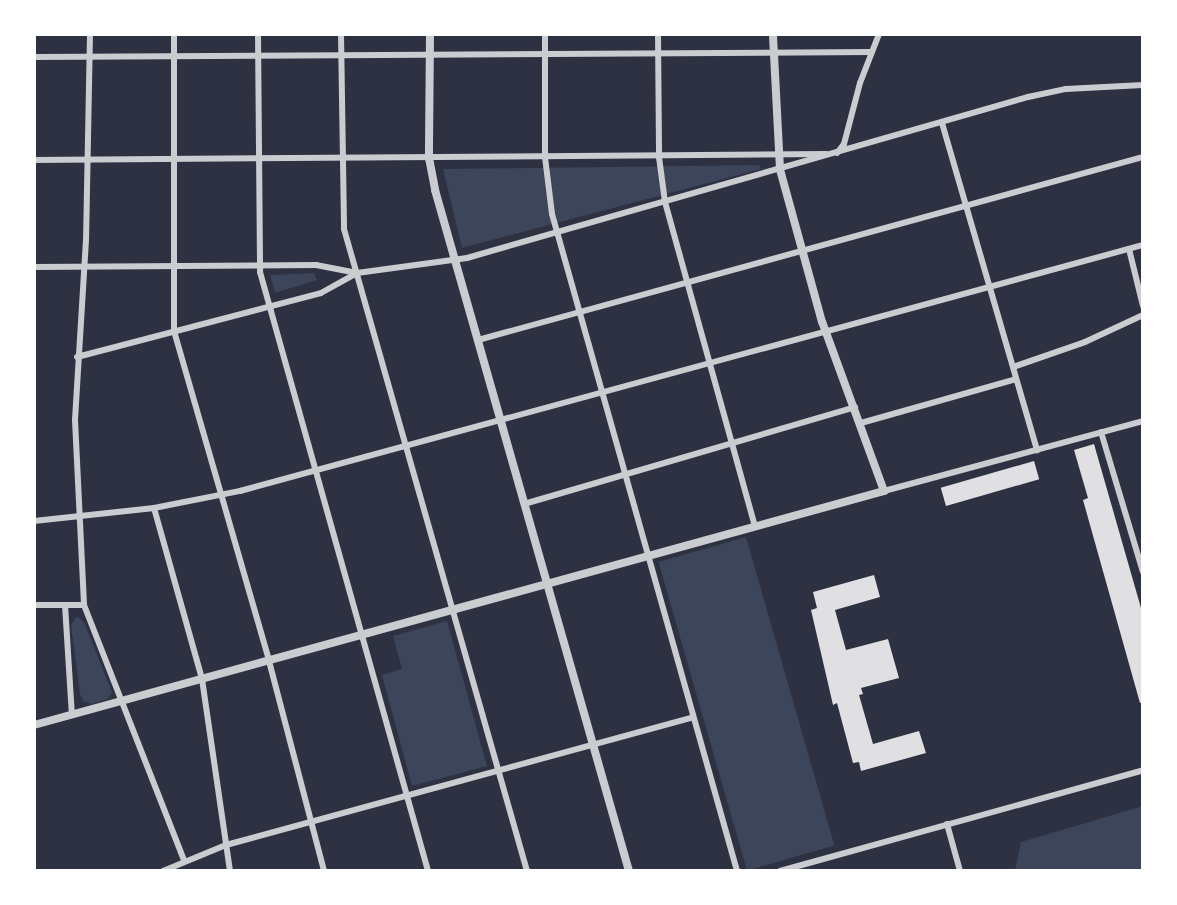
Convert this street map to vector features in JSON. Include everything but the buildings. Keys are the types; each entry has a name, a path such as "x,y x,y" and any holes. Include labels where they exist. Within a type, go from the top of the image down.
{"street":[{"path":"90,34 84,267 77,357 78,517 84,605 184,860"},
{"path":"174,34 174,331 269,661 324,871"},
{"path":"258,34 259,265 428,871"},
{"path":"341,34 344,229 527,871"},
{"path":"430,34 429,158 455,261 629,871"},
{"path":"545,34 545,157 557,233 737,871"},
{"path":"658,34 659,157 665,202 755,527"},
{"path":"773,34 780,169 827,332 884,491"},
{"path":"840,153 879,34"},
{"path":"34,57 871,52"},
{"path":"34,267 316,265 357,273 455,261 1066,89 1143,85"},
{"path":"942,123 1037,450"},
{"path":"34,160 659,157 840,153"},
{"path":"478,340 1143,157"},
{"path":"34,521 154,508 221,495 1143,245"},
{"path":"1129,249 1143,306"},
{"path":"77,357 326,291 357,273"},
{"path":"1013,367 1085,342 1143,315"},
{"path":"861,423 1016,379"},
{"path":"524,504 855,407"},
{"path":"34,725 1143,421"},
{"path":"1101,432 1143,572"},
{"path":"154,508 202,679 230,871"},
{"path":"34,605 84,605"},
{"path":"65,605 72,715"},
{"path":"163,871 226,845 693,717"},
{"path":"780,871 1143,770"},
{"path":"947,824 960,871"},
{"path":"818,860 822,871"}],"shaded area":[{"path":"759,165 761,169 462,248 443,169"},
{"path":"314,273 317,280 275,293 270,275"},
{"path":"746,537 834,846 747,871 659,562"},
{"path":"77,616 84,622 112,692 108,699 91,704 83,701 80,694 71,625"},
{"path":"447,621 487,766 412,786 382,675 402,669 393,636"},
{"path":"1143,806 1143,871 1015,871 1021,842"}]}
